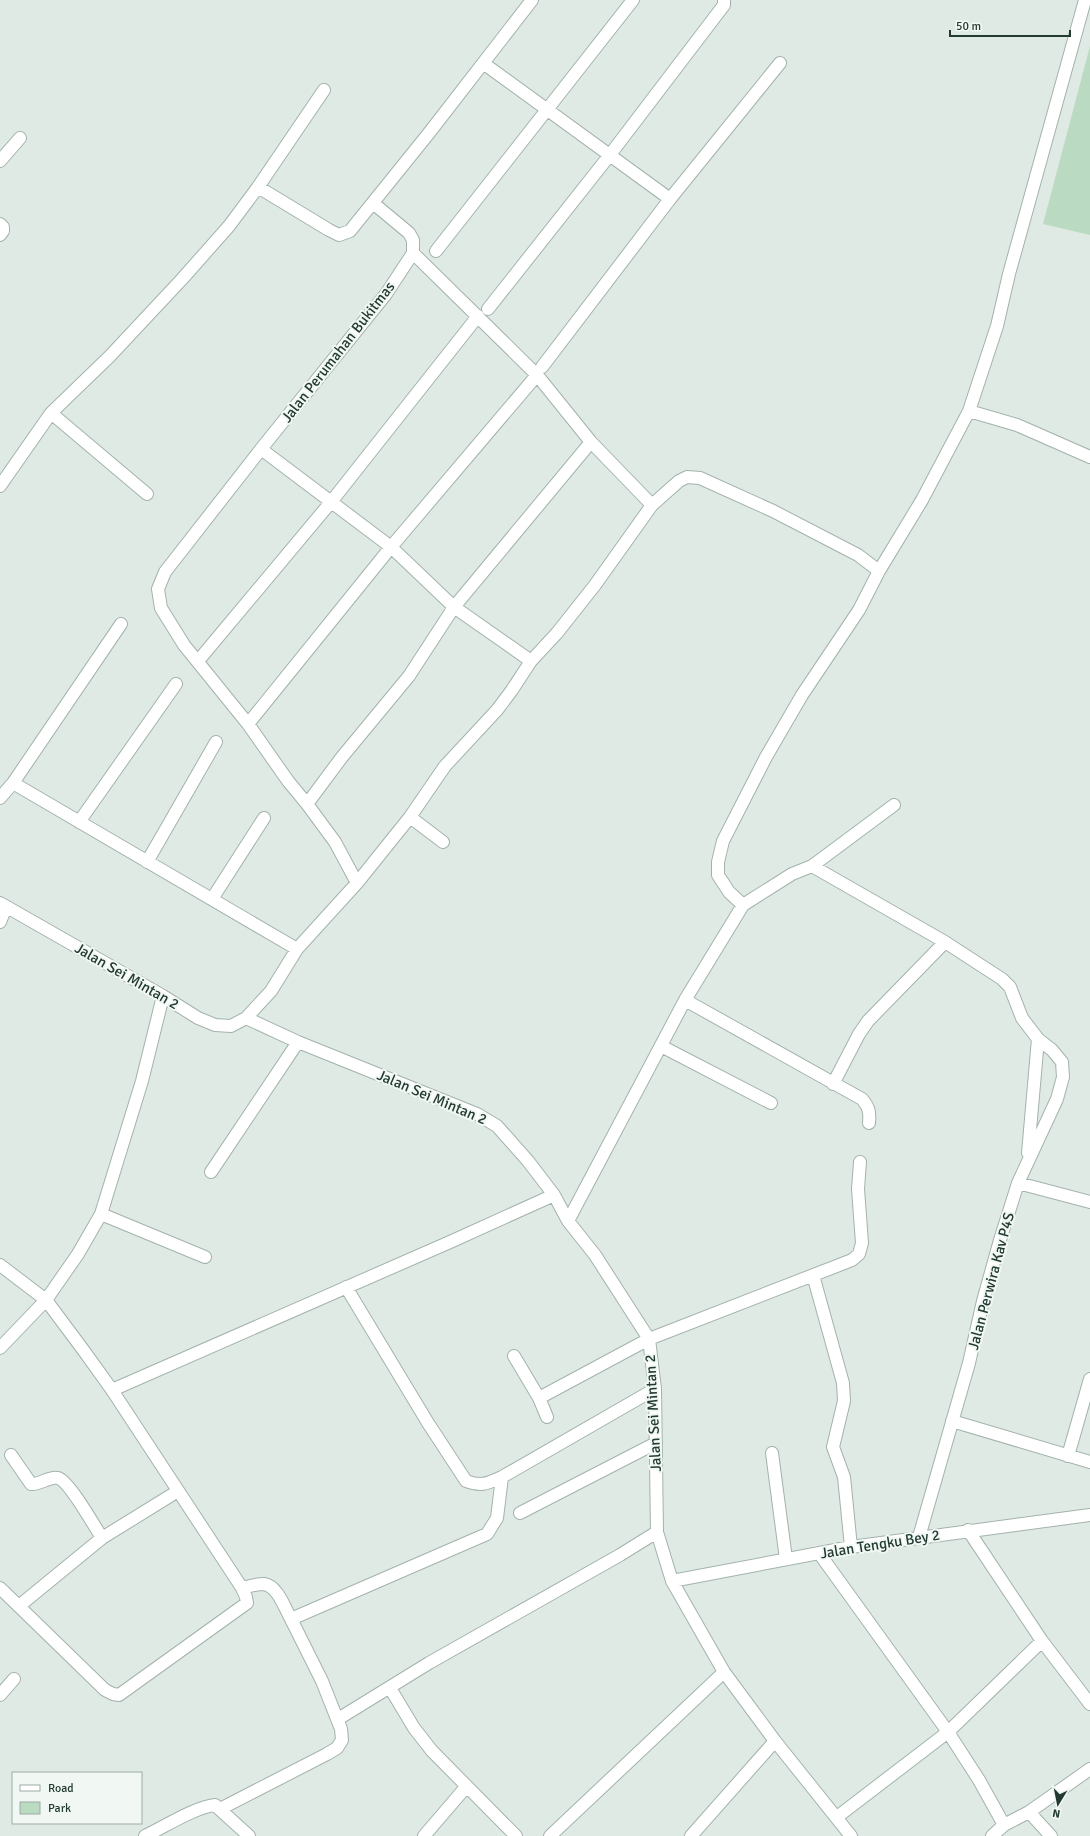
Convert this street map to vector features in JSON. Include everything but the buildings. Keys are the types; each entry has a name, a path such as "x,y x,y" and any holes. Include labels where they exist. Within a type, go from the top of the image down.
{"street":[{"path":"258,188 339,235 350,232 532,0"},
{"path":"436,251 633,0"},
{"path":"488,309 609,156 724,5 724,0"},
{"path":"743,905 729,892 718,875 718,862 723,841 766,757 802,695 859,610 922,500 969,411 997,326 1009,274 1084,0"},
{"path":"483,63 670,199"},
{"path":"248,724 391,547 540,371 670,199 780,63"},
{"path":"0,486 4,471 51,413 110,356 229,226 258,188 324,90"},
{"path":"0,161 20,138"},
{"path":"373,203 410,232 413,240 413,253 478,316 540,371 591,442 652,505"},
{"path":"0,224 3,227 3,231 0,235"},
{"name":"Jalan Perumahan Bukitmas","path":"357,883 335,842 288,781 248,724 184,645 161,608 158,590 165,572 261,449 386,294 413,253"},
{"path":"198,661 331,502 478,316"},
{"path":"969,411 1018,425 1090,457"},
{"path":"51,413 147,494"},
{"path":"307,804 342,757 409,676 454,607 591,442"},
{"path":"261,449 391,547 454,607 532,661"},
{"path":"246,1018 271,991 298,949 357,883 410,817 445,766 497,710 532,661 557,633 595,585 652,505 680,481 687,478 700,478 773,510 858,555 880,571"},
{"path":"0,798 13,783 121,624"},
{"path":"79,822 176,684"},
{"path":"146,862 216,742"},
{"path":"13,783 146,862 298,949"},
{"path":"568,1221 685,1000 743,905 792,874 812,866 894,805"},
{"path":"410,817 443,842"},
{"path":"212,899 264,818"},
{"name":"Jalan Perwira Kav P4S","path":"812,866 945,942 1002,980 1010,987 1022,1018 1038,1039 1052,1050 1062,1062 1063,1077 1057,1099 1018,1183 982,1301 969,1363 919,1537"},
{"path":"0,922 3,905"},
{"name":"Jalan Sei Mintan 2","path":"3,905 163,996 198,1018 215,1025 231,1026 246,1018 298,1042 477,1114 497,1126 528,1161 554,1195 568,1221 595,1255 649,1339 655,1389 657,1532 672,1581 724,1672 775,1741 851,1836"},
{"path":"833,1084 859,1034 868,1021 945,942"},
{"path":"0,1348 46,1300 78,1254 101,1214 142,1081 163,996"},
{"path":"685,1000 862,1099 868,1106 870,1114 869,1123"},
{"path":"1027,1163 1038,1039"},
{"path":"211,1172 298,1042"},
{"path":"661,1046 771,1103"},
{"path":"539,1398 649,1339 852,1260 859,1254 862,1243 858,1189 860,1162"},
{"path":"1018,1183 1090,1202"},
{"path":"112,1390 554,1195"},
{"path":"101,1214 205,1257"},
{"path":"0,1265 46,1300 112,1390 242,1588 247,1603 244,1607 119,1695 105,1690 0,1588"},
{"path":"813,1275 843,1383 844,1401 833,1447 844,1478 851,1547"},
{"path":"346,1287 428,1423 466,1482 477,1486 487,1484 502,1477 655,1389"},
{"path":"514,1356 539,1398 547,1417"},
{"path":"1068,1456 1090,1379"},
{"path":"952,1421 1090,1462"},
{"path":"520,1513 656,1443"},
{"path":"772,1453 786,1559"},
{"path":"11,1455 31,1484 37,1484 53,1478 62,1480 84,1509 102,1538"},
{"path":"291,1619 487,1534 497,1518 502,1477"},
{"path":"19,1606 102,1538 178,1491"},
{"name":"Jalan Tengku Bey 2","path":"672,1581 851,1547 968,1530 1090,1515"},
{"path":"968,1530 1042,1641 1090,1704"},
{"path":"338,1720 430,1663 620,1555 657,1532"},
{"path":"819,1553 948,1732 979,1780 1004,1826"},
{"path":"220,1809 337,1748 342,1740 338,1720 322,1680 276,1592 270,1586 265,1584 242,1588"},
{"path":"837,1817 948,1732 1042,1641"},
{"path":"550,1836 724,1672"},
{"path":"0,1695 14,1679"},
{"path":"390,1688 414,1728 432,1751 516,1836"},
{"path":"691,1836 775,1741"},
{"path":"992,1836 1004,1826 1029,1812 1090,1769"},
{"path":"424,1836 466,1787"},
{"path":"145,1836 208,1805 215,1805 249,1836"},
{"path":"1029,1812 1052,1836"}],"green space":[{"path":"1090,46 1090,235 1043,224"}]}
